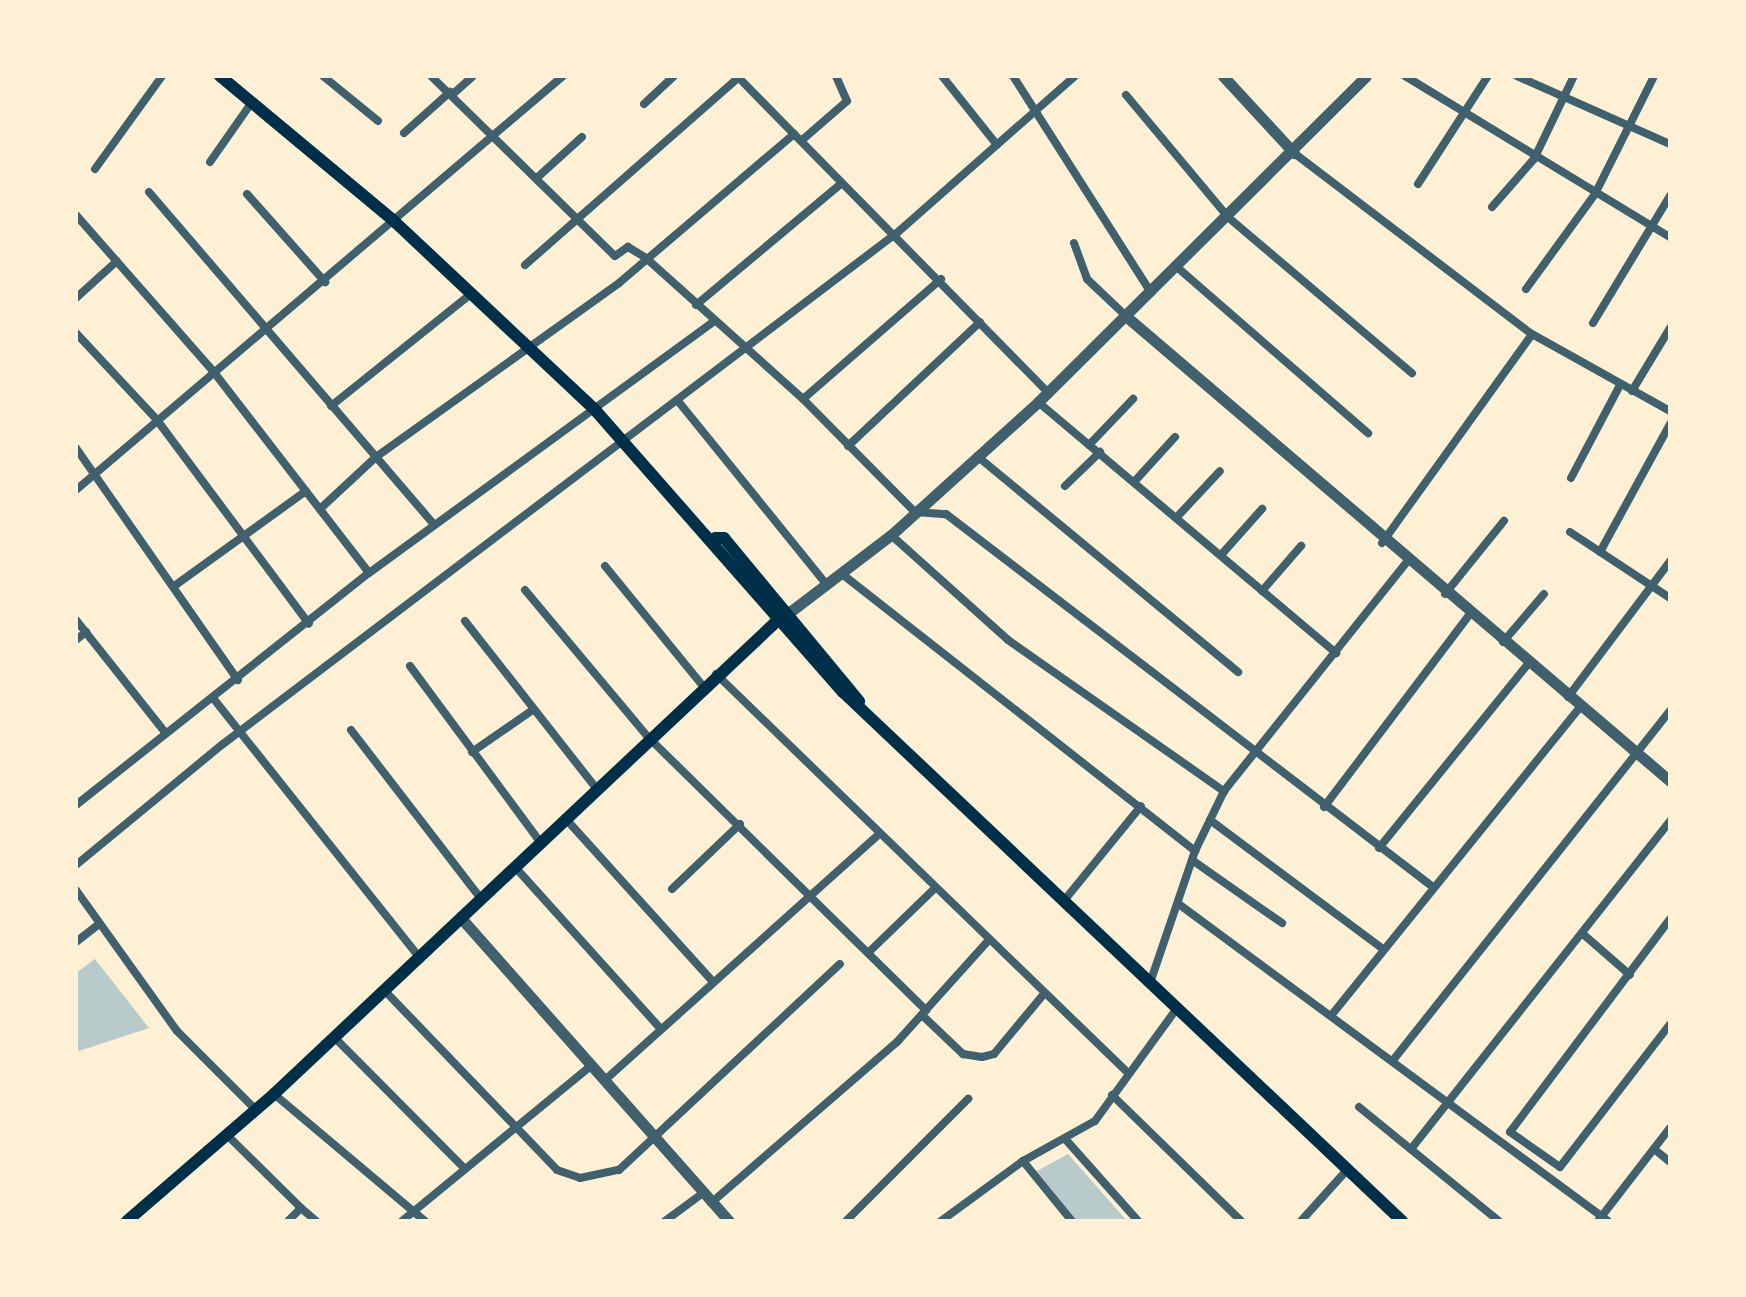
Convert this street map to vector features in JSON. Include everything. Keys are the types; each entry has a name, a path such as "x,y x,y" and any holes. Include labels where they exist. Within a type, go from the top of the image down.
{"main road":[{"path":"220,76 395,222 596,411 715,538 859,701 1067,897 1150,983 1402,1221"},
{"path":"127,1221 274,1094 702,685 783,617"}],"street":[{"path":"95,169 162,76"},
{"path":"323,76 378,121"},
{"path":"431,76 582,218 615,256 628,247 646,258 803,399 915,512 946,514 1256,755 1433,887"},
{"path":"404,133 473,76"},
{"path":"76,490 213,371 325,282 498,136 563,76"},
{"path":"644,104 674,76"},
{"path":"320,509 376,457 646,258 847,101 836,76"},
{"path":"942,76 997,145"},
{"path":"1013,76 1152,294"},
{"path":"76,865 240,731 628,443 745,347 898,232 1075,76"},
{"path":"1223,76 1294,153 1532,334 1670,411"},
{"path":"1405,76 1534,159 1670,237"},
{"path":"1418,184 1488,76"},
{"path":"1517,76 1670,144"},
{"path":"1492,207 1534,159 1574,76"},
{"path":"1526,289 1595,194 1632,128 1654,76"},
{"path":"525,265 582,218 738,77 842,183 898,232 1048,393"},
{"path":"783,617 891,535 1048,393 1294,153 1358,79"},
{"path":"1126,95 1229,218 1412,373"},
{"path":"210,162 252,102"},
{"path":"539,176 582,137"},
{"path":"696,305 842,183"},
{"path":"149,192 434,524"},
{"path":"247,194 325,282"},
{"path":"1593,323 1670,196"},
{"path":"76,215 213,371 369,573"},
{"path":"1074,243 1087,279 1128,318 1382,543 1670,781"},
{"path":"76,298 117,261"},
{"path":"1178,268 1368,433"},
{"path":"803,399 941,279"},
{"path":"331,406 471,294"},
{"path":"76,805 164,731 238,680 369,573 596,411 715,321"},
{"path":"848,446 980,322"},
{"path":"1632,391 1670,328"},
{"path":"76,333 157,420 309,624"},
{"path":"1382,543 1532,334"},
{"path":"1571,478 1620,385"},
{"path":"1089,445 1133,399"},
{"path":"678,401 827,585"},
{"path":"1038,402 1336,653"},
{"path":"1600,552 1670,424"},
{"path":"1134,482 1175,437"},
{"path":"76,448 99,473 177,584 238,680"},
{"path":"1065,486 1100,452"},
{"path":"977,456 1238,672"},
{"path":"1176,518 1220,471"},
{"path":"177,584 306,491"},
{"path":"1221,555 1262,509"},
{"path":"1444,594 1504,521"},
{"path":"1570,532 1670,598"},
{"path":"891,535 1008,640 1224,791"},
{"path":"1262,591 1301,546"},
{"path":"1568,697 1670,561"},
{"path":"1150,983 1180,905 1193,855 1224,791 1256,755 1406,563"},
{"path":"605,566 702,685"},
{"path":"842,574 1141,806 1193,855 1282,923"},
{"path":"525,590 648,737 812,894 963,1054 982,1057 994,1054 1043,995"},
{"path":"1503,643 1544,594"},
{"path":"1324,807 1469,615"},
{"path":"76,620 164,731"},
{"path":"465,621 596,788"},
{"path":"76,640 86,632"},
{"path":"1379,848 1528,664"},
{"path":"410,666 540,842"},
{"path":"715,673 877,836 1126,1071"},
{"path":"213,698 419,957"},
{"path":"1334,1012 1580,707"},
{"path":"472,752 534,709"},
{"path":"1394,1059 1670,711"},
{"path":"351,730 481,899"},
{"path":"1067,897 1141,806"},
{"path":"565,818 713,982"},
{"path":"1210,820 1383,949"},
{"path":"1411,1149 1670,821"},
{"path":"672,889 740,824"},
{"path":"605,1080 877,836"},
{"path":"515,867 661,1029"},
{"path":"76,890 98,925 177,1031 256,1110"},
{"path":"869,952 933,890"},
{"path":"76,913 85,905"},
{"path":"1180,905 1334,1012 1602,1219 1670,1128"},
{"path":"461,918 729,1221"},
{"path":"1670,919 1510,1132 1560,1167 1670,1024"},
{"path":"76,942 98,925"},
{"path":"1583,934 1630,975"},
{"path":"665,1221 707,1198 924,1012 987,942"},
{"path":"385,991 519,1126 557,1170 580,1178 619,1170 656,1139 840,964"},
{"path":"941,1221 1023,1161 1067,1141 1095,1121 1126,1071 1177,1008"},
{"path":"334,1037 465,1169"},
{"path":"402,1221 591,1066"},
{"path":"274,1094 425,1221"},
{"path":"1112,1095 1241,1221"},
{"path":"846,1221 968,1099"},
{"path":"1359,1107 1499,1221"},
{"path":"227,1135 316,1221"},
{"path":"1067,1141 1138,1221"},
{"path":"1654,1149 1670,1162"},
{"path":"1023,1161 1072,1221"},
{"path":"1301,1221 1347,1170"},
{"path":"288,1221 301,1208"},
{"path":"954,1212 961,1221"}],"shaded area":[{"path":"95,959 149,1028 76,1052 76,973"},
{"path":"1068,1154 1127,1221 1076,1221 1037,1171"}]}
